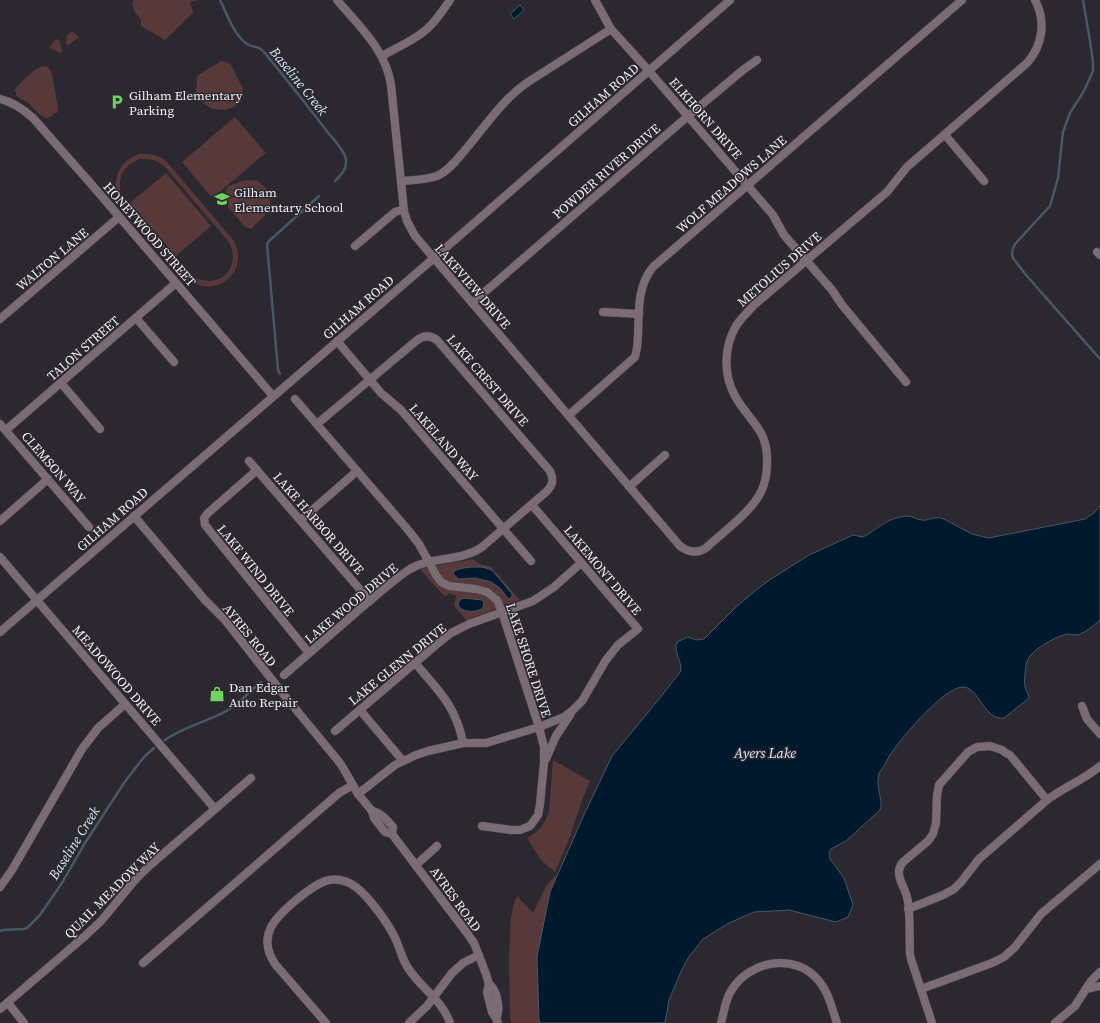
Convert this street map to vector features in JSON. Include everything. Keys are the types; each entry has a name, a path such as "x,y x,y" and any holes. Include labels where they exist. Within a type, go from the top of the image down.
{"street":[{"name":"LAKEVIEW DRIVE","path":"337,0 382,56 390,78 404,209 410,229 421,244 680,546"},
{"path":"382,56 423,32 437,18 450,0"},
{"name":"ELKHORN DRIVE","path":"595,0 611,30 649,70 773,215 784,235 832,290 842,305 906,382"},
{"name":"GILHAM ROAD","path":"0,632 434,258 730,0"},
{"name":"WOLF MEADOWS LANE","path":"569,415 635,357 643,286 649,272 653,267 962,0"},
{"name":"METOLIUS DRIVE","path":"680,546 694,552 703,549 749,509 761,492 765,482 768,454 764,438 760,430 739,402 728,376 727,353 732,334 743,316 886,192 907,167 1022,68 1032,57 1039,44 1042,31 1040,14 1035,0"},
{"path":"401,181 429,178 441,174 460,156 506,100 516,91 611,30"},
{"name":"POWDER RIVER DRIVE","path":"472,303 688,116 757,60"},
{"name":"HONEYWOOD STREET","path":"0,99 17,105 33,118 273,396"},
{"path":"944,136 984,182"},
{"path":"355,246 394,212 404,209"},
{"name":"WALTON LANE","path":"0,319 120,217"},
{"name":"TALON STREET","path":"6,430 176,283"},
{"path":"604,312 639,314"},
{"path":"136,318 174,362"},
{"name":"LAKE CREST DRIVE","path":"317,424 420,338 426,336 432,337 437,340 550,471 553,476 553,481"},
{"name":"LAKELAND WAY","path":"337,341 384,396 401,410 531,561"},
{"path":"61,383 100,429"},
{"name":"LAKE SHORE DRIVE","path":"295,399 409,531 419,544 441,582 448,586 476,589 487,592 497,600 539,727 544,747 544,763 538,815 530,826 520,830 482,826"},
{"name":"CLEMSON WAY","path":"0,424 89,527"},
{"path":"630,486 665,455"},
{"name":"LAKE HARBOR DRIVE","path":"249,461 370,601"},
{"name":"LAKE WIND DRIVE","path":"257,470 208,513 204,518 204,525 309,653"},
{"path":"300,520 357,471"},
{"path":"0,520 48,479"},
{"name":"LAKE WOOD DRIVE","path":"284,675 370,601 411,569 429,562 460,557 473,553 482,547 551,488 553,481"},
{"name":"LAKEMONT DRIVE","path":"358,794 390,769 416,755 462,743 486,743 557,721 572,711 582,701 606,660 618,645 638,629 532,505"},
{"name":"AYRES ROAD","path":"134,516 205,600 225,620 279,690 340,763 358,794 372,811 374,818 385,832 392,834 467,933 479,954 489,984 494,990 499,1011 497,1021"},
{"name":"MEADOWOOD DRIVE","path":"0,557 216,809"},
{"name":"LAKE GLENN DRIVE","path":"335,731 436,644 451,633 469,624 520,607 540,598 581,563"},
{"path":"415,663 448,702 460,728 462,743"},
{"path":"0,887 12,870 82,749 98,728 125,704"},
{"path":"1082,706 1087,719 1100,734"},
{"path":"360,710 403,761"},
{"path":"544,763 556,736 572,711"},
{"path":"932,1023 910,954 907,897 899,873 900,865 928,841 933,834 936,823 937,794 939,785 968,752 977,747 991,746 1010,755 1047,800"},
{"path":"908,909 954,889 979,859 1047,800 1060,790 1087,776 1100,766"},
{"name":"QUAIL MEADOW WAY","path":"0,1009 101,921 148,867 251,778"},
{"path":"143,963 339,793 353,785"},
{"path":"416,864 437,846"},
{"path":"921,989 992,963 1004,957 1015,948 1041,914 1100,864"},
{"path":"326,1023 275,964 269,953 268,944 273,922 282,912 313,886 324,881 338,880 344,881 360,890 388,925 407,967 447,1014 450,1023"},
{"path":"409,1023 423,1011 452,973 463,963 479,954"},
{"path":"721,1023 728,997 735,985 749,972 777,962 802,967 815,976 824,987 837,1023"},
{"path":"1055,1023 1075,1006 1091,981 1100,972"},
{"path":"1086,989 1100,986"},
{"path":"8,1003 24,1023"}],"shaded area":[{"path":"134,0 198,0 190,2 193,13 165,40 141,26 141,19 135,13 132,4"},
{"path":"71,32 79,37 67,46 67,36"},
{"path":"57,39 60,42 61,53 49,48"},
{"path":"221,61 230,63 243,89 241,101 234,107 224,110 212,109 203,103 196,91 197,76"},
{"path":"42,66 48,67 52,73 58,109 57,113 54,113 52,116 47,118 17,96 16,92 14,91 26,77"},
{"path":"235,117 266,153 212,198 182,162"},
{"path":"139,154 151,154 158,156 167,162 234,241 238,253 237,263 234,273 227,280 218,285 208,286 198,285 187,279 120,200 117,193 116,179 122,166 132,157","holes":["140,159 154,160 165,167 229,242 232,252 232,261 230,269 224,275 209,281 200,280 190,275 122,197 120,190 122,174 129,165"]},
{"path":"166,173 211,226 176,256 130,203"},
{"path":"257,180 269,191 271,209 251,229 245,227 228,207 224,195 228,186 243,181"},
{"path":"473,559 481,565 490,566 520,600 466,620 454,606 456,596 449,593 445,597 420,569"},
{"path":"553,760 590,781 571,834 555,872 541,860 527,838 541,827 546,820 549,811"},
{"path":"556,875 550,892 537,957 540,1023 511,1023 509,957 513,906 517,896 533,913 546,886"}],"water":[{"path":"520,5 524,10 514,19 510,14"},
{"name":"Ayers Lake","path":"1100,506 1100,620 1083,633 1076,635 1067,634 1050,641 1029,657 1025,674 1025,687 1029,698 1004,718 991,714 973,692 968,688 962,687 954,689 945,695 924,714 905,735 890,754 879,774 878,784 881,803 880,810 846,841 831,849 829,853 830,859 844,878 853,905 848,917 836,922 789,910 754,912 729,923 703,939 688,958 669,1000 665,1023 540,1023 537,957 550,892 612,756 681,671 676,649 677,642 688,637 696,640 704,639 735,608 756,590 809,555 853,535 863,537 889,521 900,517 907,516 920,520 941,518 972,534 989,538 1085,519 1094,513"},
{"path":"481,567 493,571 512,594 511,598 509,599 500,588 491,582 475,578 459,579 453,573 454,571 460,569"},
{"path":"464,598 482,600 484,602 483,608 476,611 461,609 458,603"}],"waterway":[{"name":"Baseline Creek","path":"220,0 231,24 242,40 264,52 342,150 346,160 346,167 335,181"},
{"path":"1083,0 1090,41 1093,71 1084,91 1070,113 1063,132 1058,178 1050,206 1015,244 1012,253 1013,258 1026,275 1100,359"},
{"name":"Baseline Creek","path":"280,374 278,370 267,244 319,196"},
{"name":"Baseline Creek","path":"165,740 180,731 228,710 261,682"},
{"name":"Baseline Creek","path":"0,931 27,928 40,915 62,883 85,843 124,783 144,757 154,748"}],"place":[{"name":"Gilham Elementary Parking","path":"117,102"},
{"name":"Gilham Elementary School","path":"222,199"},
{"name":"Dan Edgar Auto Repair","path":"217,694"}]}
